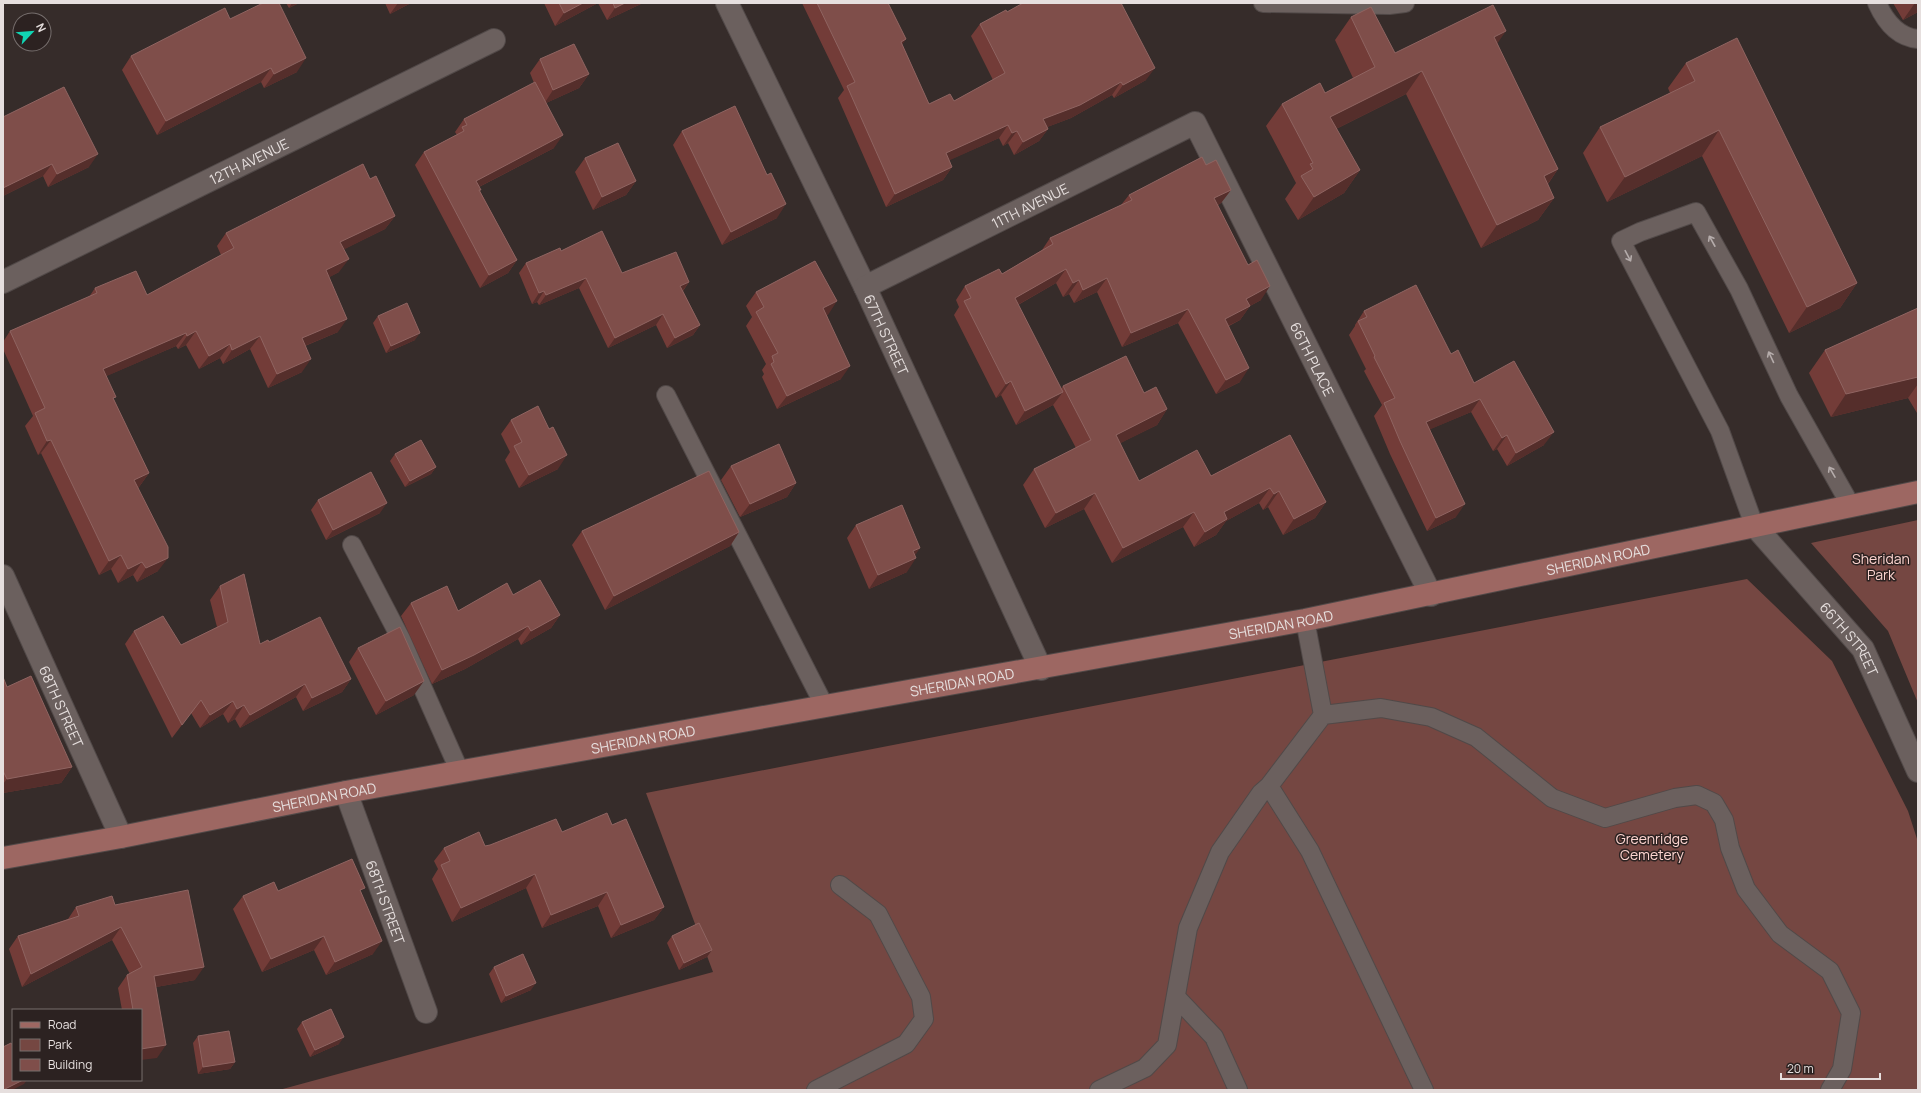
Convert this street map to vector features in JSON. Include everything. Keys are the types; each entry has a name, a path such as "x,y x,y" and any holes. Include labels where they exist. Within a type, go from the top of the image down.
{"main road":[{"name":"SHERIDAN ROAD","path":"3,858 121,837 346,792 1041,669 1305,620 1431,595 1754,525 1918,492"}],"street":[{"name":"67TH STREET","path":"727,3 864,287 1041,669"},
{"name":"12TH AVENUE","path":"3,282 494,40"},
{"name":"11TH AVENUE","path":"864,287 1195,123"},
{"name":"66TH PLACE","path":"1195,123 1431,595"},
{"name":"66TH STREET","path":"1754,525 1863,649 1918,771"},
{"name":"68TH STREET","path":"3,576 121,837"},
{"name":"68TH STREET","path":"346,792 426,1012"}],"lane":[{"path":"1263,3 1389,6 1405,3"},
{"path":"1877,3 1884,19 1906,38 1918,39"},
{"path":"1754,525 1720,431 1620,241 1640,232 1696,212 1739,289 1789,396 1851,506"},
{"path":"666,394 825,707"},
{"path":"352,545 401,639 460,772"},
{"path":"1305,620 1323,715"},
{"path":"1099,1090 1145,1068 1167,1045 1188,928 1220,852 1261,793 1269,786 1323,715 1381,708 1431,717 1476,737 1552,798 1605,818 1675,798 1697,795 1714,803 1724,820 1730,848 1746,889 1780,934 1830,971 1851,1013 1842,1069 1830,1090"},
{"path":"1269,786 1310,851 1424,1090"},
{"path":"816,1090 906,1044 924,1019 921,997 878,914 840,885"},
{"path":"1176,997 1214,1037 1238,1090"}],"green space":[{"name":"Sheridan Park","path":"1918,520 1918,703 1888,631 1811,543"},
{"name":"Greenridge Cemetery","path":"1747,579 1832,661 1908,811 1918,842 1918,1090 279,1090 713,972 646,793"}],"building":[{"path":"263,3 279,3 306,58 274,74 271,68 166,121 131,56 225,8 230,19"},
{"path":"559,3 583,3 564,13"},
{"path":"613,3 625,3 615,8"},
{"path":"817,3 888,3 906,39 901,42 929,104 950,94 954,101 1005,73 980,24 1023,3 1121,3 1155,68 1123,85 1121,82 1080,105 1043,119 1048,129 1023,142 1017,131 1012,133 1008,125 946,153 952,167 895,194 847,86 855,82"},
{"path":"1493,5 1506,31 1494,37 1558,169 1544,176 1554,198 1497,225 1422,71 1330,117 1360,170 1314,197 1301,176 1313,169 1310,164 1313,163 1282,104 1320,83 1325,93 1375,67 1351,17 1371,7 1395,53"},
{"path":"1737,38 1857,283 1807,307 1719,130 1625,177 1600,127 1695,81 1686,63"},
{"path":"574,44 589,74 553,90 540,59"},
{"path":"535,82 563,135 476,181 481,190 479,190 517,260 489,275 424,152 464,131 462,127 467,125 464,119"},
{"path":"64,87 98,154 57,174 52,164 3,188 3,117"},
{"path":"735,106 767,175 771,173 786,204 731,232 682,131"},
{"path":"618,143 636,181 602,197 585,158"},
{"path":"1202,157 1206,165 1216,160 1231,190 1214,198 1248,265 1257,260 1270,286 1246,299 1250,306 1225,319 1249,368 1226,380 1188,309 1131,333 1107,278 1083,290 1079,280 1073,283 1066,269 1015,298 1063,392 1025,411 1011,381 1006,384 964,301 971,298 965,286 999,269 1002,274 1053,244 1050,238 1132,200 1129,195"},
{"path":"363,164 370,179 376,176 395,216 340,242 349,259 326,270 347,319 302,338 311,359 277,374 260,336 232,350 230,344 209,356 196,331 187,336 186,333 103,369 116,397 113,398 149,473 134,480 168,547 168,558 146,568 142,562 128,569 121,555 109,561 51,440 47,441 35,413 45,408 10,331 97,293 95,288 136,271 147,295 234,248 226,233"},
{"path":"602,231 622,273 676,252 689,282 680,286 700,325 675,338 663,314 615,338 586,278 546,295 544,291 539,293 526,263 560,248 561,251"},
{"path":"815,261 837,301 823,308 850,366 787,396 771,364 774,362 772,356 778,353 756,312 764,307 756,292"},
{"path":"1416,285 1451,354 1458,350 1474,383 1514,361 1554,432 1516,453 1507,435 1502,438 1480,399 1426,422 1465,504 1436,518 1384,403 1395,398 1358,321 1367,317 1364,311"},
{"path":"407,303 420,333 391,346 378,316"},
{"path":"1918,308 1918,377 1846,394 1825,350"},
{"path":"1126,356 1144,393 1156,387 1167,409 1116,435 1139,481 1197,450 1211,476 1290,435 1326,502 1294,519 1279,491 1274,494 1270,488 1224,512 1227,519 1205,532 1194,512 1123,548 1095,493 1056,513 1034,469 1091,440 1063,386"},
{"path":"538,406 549,429 553,427 567,455 529,475 514,446 522,442 511,420"},
{"path":"421,440 436,467 410,481 395,454"},
{"path":"779,444 796,483 750,504 731,466"},
{"path":"709,471 739,532 614,596 582,531"},
{"path":"371,472 387,503 333,530 318,500"},
{"path":"902,505 920,548 913,551 916,558 878,575 856,525"},
{"path":"244,574 260,644 268,640 269,642 320,617 351,679 312,698 305,684 250,715 244,705 237,709 233,701 210,715 201,700 182,725 134,631 163,616 181,645 228,622 220,586"},
{"path":"540,580 560,615 531,631 528,626 474,655 442,670 411,603 447,586 458,611 507,583 513,595"},
{"path":"400,627 424,681 386,701 358,648"},
{"path":"31,676 72,767 7,779 3,771 3,677 7,687"},
{"path":"607,813 612,825 626,819 664,907 621,925 607,892 551,915 535,874 461,908 441,865 450,861 444,848 479,832 485,846 490,845 556,819 562,832"},
{"path":"352,859 365,888 360,890 382,941 335,962 324,936 271,959 243,896 274,882 278,891"},
{"path":"188,890 204,967 154,976 166,1045 142,1049 142,1009 133,1009 127,975 142,967 121,927 31,974 18,936 79,916 76,907 112,896 115,905"},
{"path":"699,923 712,950 684,963 672,936"},
{"path":"523,954 536,983 506,996 494,967"},
{"path":"331,1009 344,1037 315,1050 302,1022"},
{"path":"229,1031 235,1062 203,1067 198,1036"},
{"path":"11,1043 12,1044 12,1081 21,1081 3,1090 3,1047"}]}
